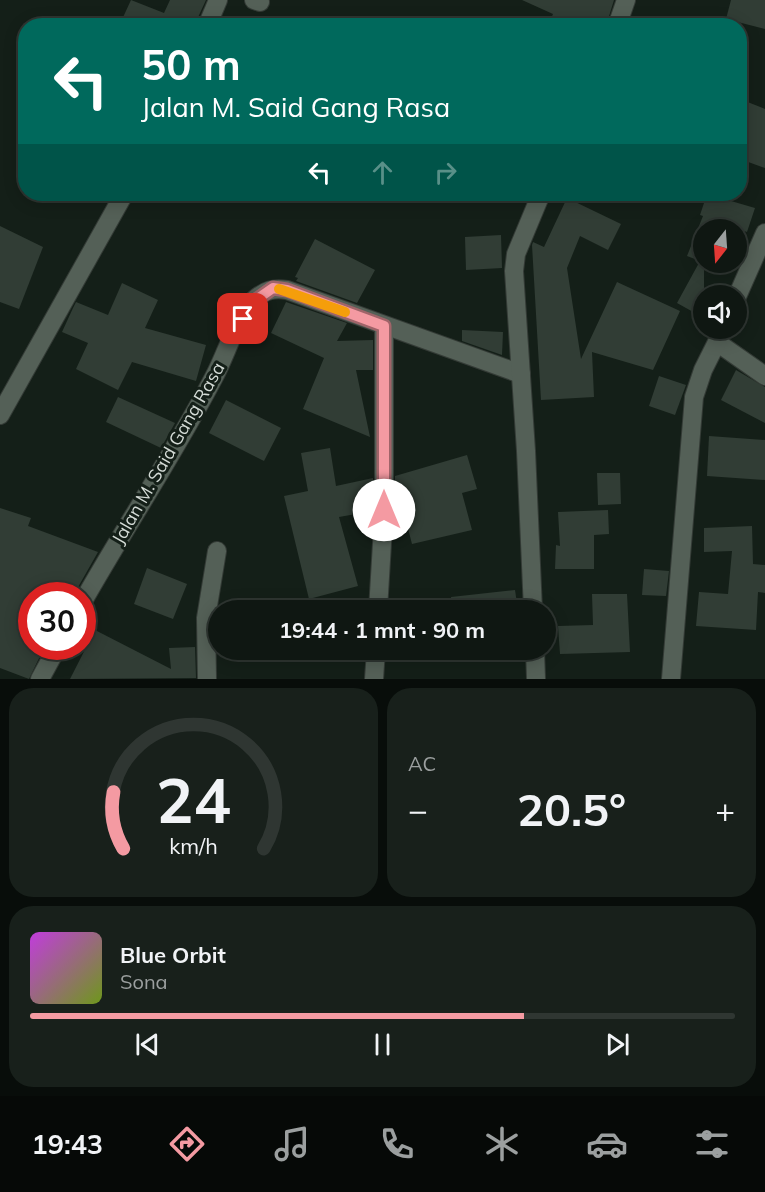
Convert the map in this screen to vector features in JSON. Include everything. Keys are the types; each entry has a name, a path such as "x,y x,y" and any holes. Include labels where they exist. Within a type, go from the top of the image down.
{"street":[{"path":"210,18 218,0"},
{"path":"620,18 626,0"},
{"path":"0,415 120,201"},
{"path":"532,600 514,271 516,254 538,201"},
{"path":"742,285 765,233"},
{"name":"Jalan M. Said Gang Rasa","path":"94,582 214,377 232,336 253,302 273,288 287,290 521,374"},
{"path":"379,600 384,510 384,326"},
{"path":"671,679 694,397 703,370 719,339"},
{"path":"724,339 765,376"},
{"path":"207,679 206,618 217,551"},
{"path":"40,679 50,660"},
{"path":"374,679 375,660"},
{"path":"535,660 536,679"}],"building":[{"path":"131,0 164,13 170,0 206,0 198,18 123,18"},
{"path":"522,0 614,0 608,18 551,18 553,14"},
{"path":"731,0 765,0 765,29 747,24 747,18 726,18"},
{"path":"747,102 765,109 765,168 747,162"},
{"path":"566,201 573,201 621,224 608,250 580,236 567,268 581,359 617,282 680,311 653,370 592,352 594,397 541,400 532,245 533,242 544,247"},
{"path":"705,201 731,201 755,208 747,232 747,219 702,219 703,216 700,215"},
{"path":"0,226 43,247 19,309 0,302"},
{"path":"501,235 502,268 466,270 465,237"},
{"path":"315,239 375,270 357,303 296,281 298,278 295,277"},
{"path":"693,241 693,258 687,256"},
{"path":"693,273 704,273 704,285 693,285 693,312 677,303"},
{"path":"122,283 158,300 145,328 206,345 196,381 132,362 118,390 76,369 88,343 62,332 76,302 108,315"},
{"path":"286,302 347,323 337,341 373,340 373,370 356,370 370,437 303,409 324,358 271,333"},
{"path":"462,330 503,332 502,355 462,341"},
{"path":"736,370 765,387 765,423 721,400"},
{"path":"659,376 686,385 675,415 649,406"},
{"path":"118,397 175,423 161,448 106,422"},
{"path":"226,400 281,428 264,461 209,433"},
{"path":"709,436 765,440 765,480 707,476"},
{"path":"330,448 336,486 373,478 373,511 339,517 358,586 309,599 284,496 308,491 301,453"},
{"path":"467,455 477,489 462,493 472,530 412,544 402,505 395,507 395,476"},
{"path":"597,473 620,473 621,504 598,505"},
{"path":"0,508 31,518 28,526 98,552 81,582 18,582 18,660 38,660 29,679 0,668"},
{"path":"608,510 609,534 594,535 594,569 555,569 556,545 560,546 558,512"},
{"path":"752,526 753,564 765,565 765,593 758,592 756,630 696,626 699,592 728,594 732,551 704,552 704,528"},
{"path":"147,568 187,584 173,619 134,604"},
{"path":"644,569 669,571 666,596 642,595"},
{"path":"515,590 516,600 451,600 451,597"},
{"path":"592,594 627,594 630,652 560,654 558,626 593,625"},
{"path":"96,631 171,669 169,648 195,647 196,678 70,679 80,660 96,660"}],"slow traffic":[{"path":"279,289 345,312"}],"route":[{"path":"243,319 253,302 263,292 273,288 287,290 384,326 384,510"}]}
